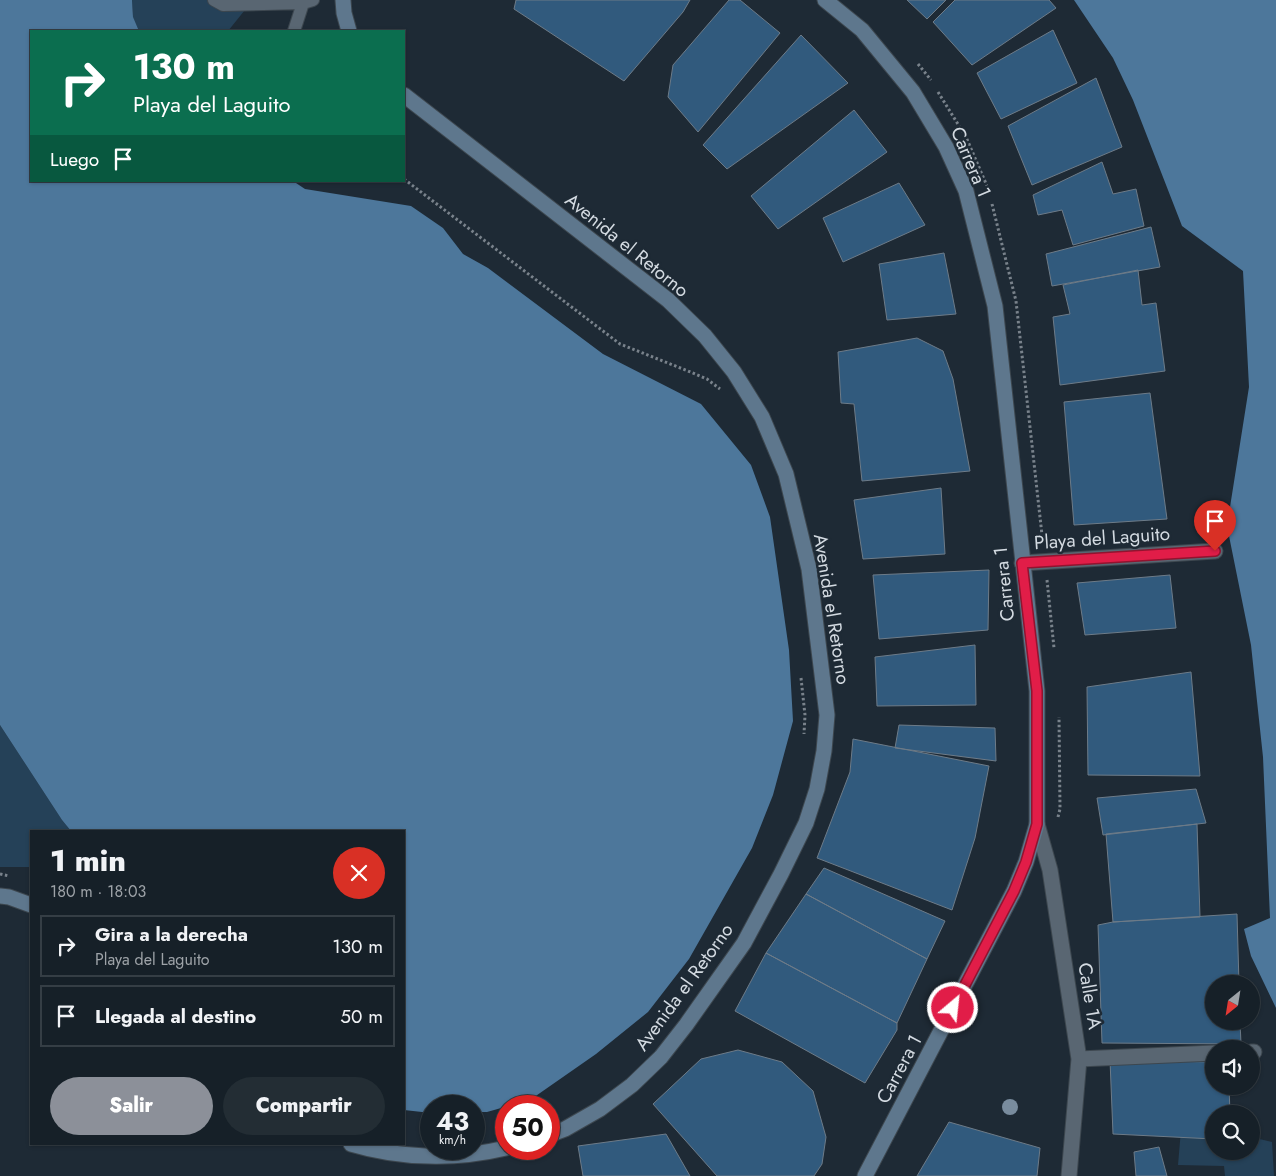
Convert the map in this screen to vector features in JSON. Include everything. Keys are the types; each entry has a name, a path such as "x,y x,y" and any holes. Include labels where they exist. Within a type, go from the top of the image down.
{"main road":[{"path":"343,0 349,30"},
{"name":"Carrera 1","path":"825,0 862,30 913,92 946,147 966,191 995,306 1037,691 1037,824 1026,862 1014,891 866,1176"},
{"name":"Avenida el Retorno","path":"405,96 668,300 705,336 734,372 762,417 786,474 809,569 827,715 824,752 817,789 806,823 744,944 661,1056 632,1085 600,1109 560,1131"},
{"path":"0,896 30,904"},
{"path":"354,1145 366,1149 406,1155 447,1157 495,1151"}],"street":[{"name":"Playa del Laguito","path":"1022,563 1215,551"},
{"name":"Calle 1A","path":"1037,824 1050,870 1079,1059 1070,1176"},
{"path":"1079,1059 1205,1053"}],"lane":[{"path":"214,0 223,5 308,2 294,30"}],"path":[{"path":"917,63 929,77 966,137 986,182 988,192"},
{"path":"405,181 620,344 707,379 719,387 724,395"},
{"path":"991,201 1016,301 1054,650"},
{"path":"801,677 805,715 803,742"},
{"path":"1057,819 1060,809 1058,710"}],"shaded area":[{"path":"0,0 132,0 133,17 139,30 30,30 30,182 294,182 305,189 411,206 443,228 463,254 488,268 603,354 701,404 751,465 770,517 789,650 793,721 773,795 752,848 689,959 648,1012 596,1054 537,1095 495,1095 495,1110 487,1112 485,1112 485,1095 420,1095 420,1112 405,1110 405,830 70,830 0,725"},
{"path":"132,0 253,0 229,30 139,30 133,18"},
{"path":"1074,0 1276,0 1276,1008 1251,956 1244,929 1270,918 1263,757 1251,645 1227,526 1249,387 1243,271 1182,226 1133,100 1113,58"},
{"path":"0,725 70,830 30,830 30,867 0,867"},
{"path":"1182,1118 1205,1124 1205,1160 1260,1160 1260,1139 1272,1142 1274,1176 1225,1176 1224,1166 1178,1165"}],"building":[{"path":"516,0 690,0 683,12 624,81 514,9"},
{"path":"729,0 740,0 780,33 698,132 668,97 673,65"},
{"path":"907,0 946,0 927,19"},
{"path":"955,0 1049,0 1056,8 972,65 933,22"},
{"path":"1053,30 1077,83 1001,119 977,73"},
{"path":"801,35 848,83 727,169 703,145"},
{"path":"1096,78 1122,147 1032,185 1008,126"},
{"path":"854,110 887,152 778,229 751,196"},
{"path":"1102,162 1113,194 1136,189 1144,226 1073,245 1062,210 1038,215 1033,195"},
{"path":"899,183 925,225 843,262 823,218"},
{"path":"1151,227 1160,267 1052,286 1046,254"},
{"path":"944,253 956,314 887,320 879,264"},
{"path":"1138,270 1142,305 1156,303 1165,371 1060,385 1053,317 1070,314 1063,285"},
{"path":"917,338 943,351 953,379 970,471 862,481 854,404 841,403 838,352"},
{"path":"1150,393 1167,519 1074,525 1064,402"},
{"path":"941,488 945,554 863,559 854,500"},
{"path":"989,570 988,630 879,639 873,575"},
{"path":"1170,575 1176,628 1085,635 1077,583"},
{"path":"975,645 976,705 877,706 875,657"},
{"path":"1191,672 1200,776 1088,775 1087,687"},
{"path":"899,725 995,728 996,761 895,748"},
{"path":"853,739 989,766 975,838 952,910 817,858 850,772"},
{"path":"1196,789 1206,823 1103,835 1097,798"},
{"path":"1197,824 1200,917 1113,922 1106,834"},
{"path":"824,868 945,921 927,959 806,894"},
{"path":"806,894 927,959 897,1023 766,953"},
{"path":"1237,914 1239,975 1205,975 1205,1030 1240,1030 1241,1040 1205,1040 1205,1044 1102,1043 1098,925 1113,922"},
{"path":"766,953 897,1023 897,1030 865,1083 735,1011"},
{"path":"738,1050 782,1062 813,1091 826,1137 822,1164 814,1176 717,1176 653,1104 701,1059"},
{"path":"1110,1060 1205,1062 1205,1095 1229,1095 1230,1105 1205,1105 1205,1139 1113,1134"},
{"path":"949,1122 1040,1148 1037,1176 917,1176"},
{"path":"666,1134 690,1176 583,1176 578,1146"},
{"path":"1159,1147 1167,1176 1136,1176 1134,1152"}],"route":[{"path":"953,1008 1014,891 1026,862 1037,824 1037,691 1022,563 1215,551"}]}
